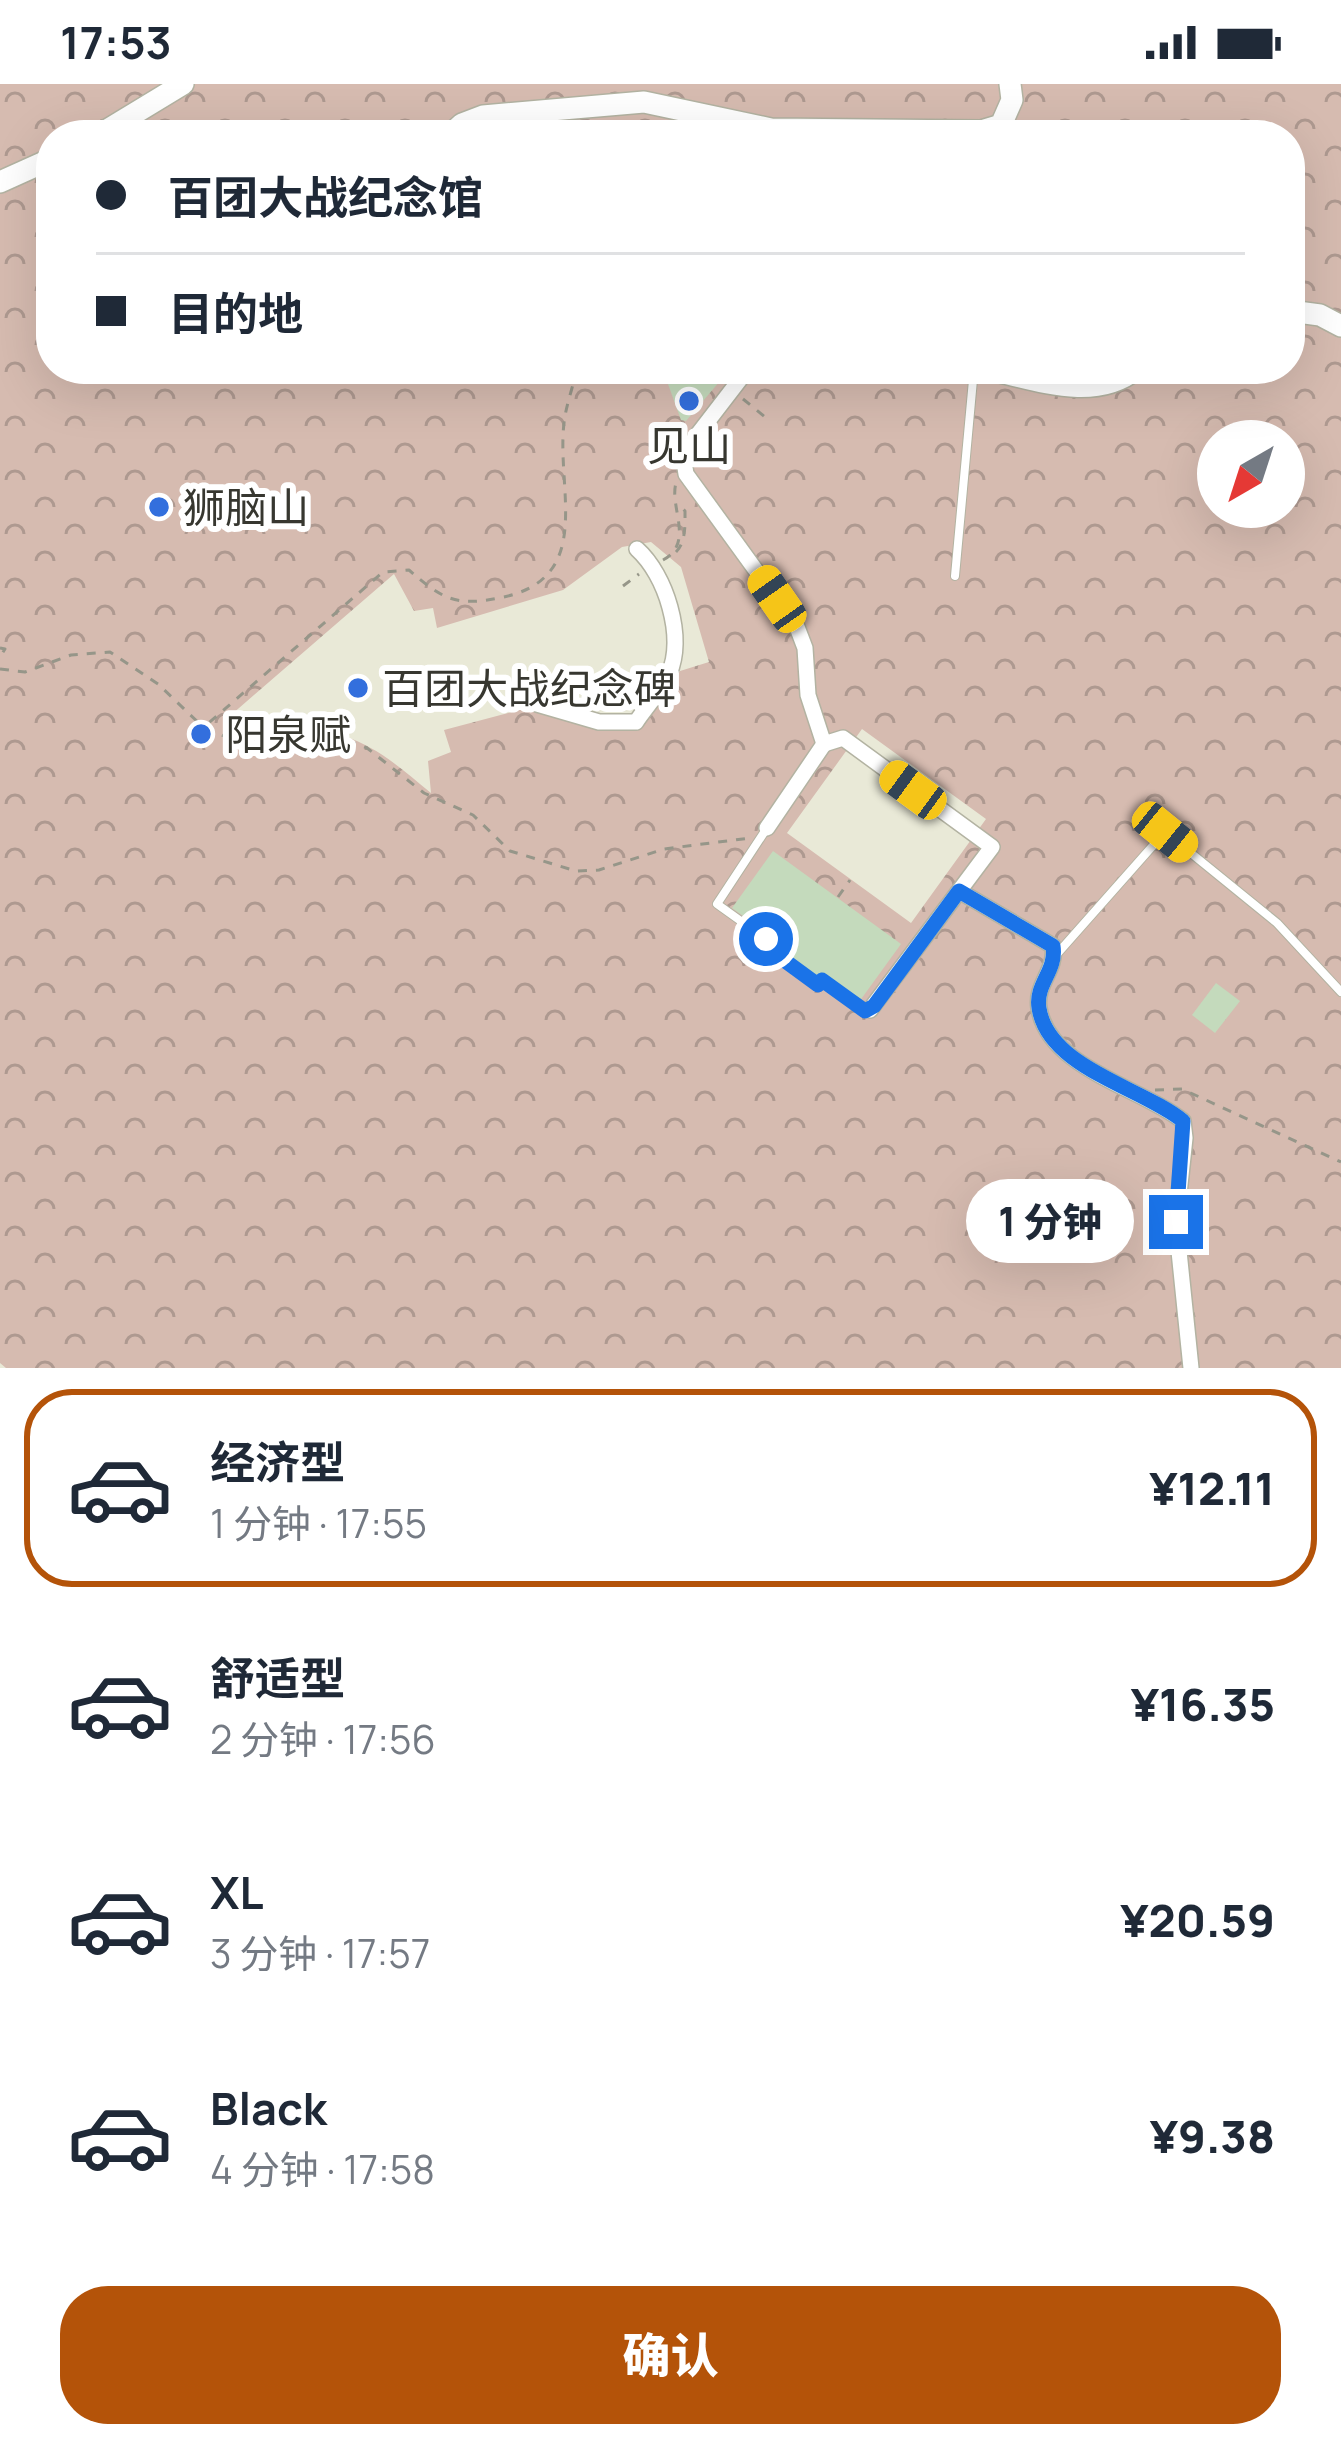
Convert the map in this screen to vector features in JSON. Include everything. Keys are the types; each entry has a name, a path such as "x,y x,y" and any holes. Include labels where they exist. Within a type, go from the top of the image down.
{"street":[{"path":"124,120 183,84"},
{"path":"1003,120 1012,100 1010,84"},
{"path":"472,120 644,102 729,120"},
{"path":"0,182 36,166"},
{"path":"1305,313 1341,326"},
{"path":"737,384 688,447 686,474 797,627 805,648 808,695 824,744"},
{"path":"1060,384 1080,388 1118,384"},
{"path":"538,704 598,722 636,722 665,680 675,634 654,564 637,549"},
{"path":"767,828 824,744 843,738 992,848 870,1010"},
{"path":"783,804 799,816"},
{"path":"959,891 1053,946 1055,956 1038,999 1043,1026 1106,1080 1183,1121 1176,1222 1191,1368"}],"lane":[{"path":"956,576 973,384"},
{"path":"767,828 717,904 818,985 822,980 870,1010"},
{"path":"1055,956 1165,832 1277,923 1341,992"}],"path":[{"path":"204,727 383,572 409,570 439,596 465,602 501,598 543,583 563,540 567,508 564,425 574,384"},
{"path":"732,390 770,421"},
{"path":"673,554 682,546 685,526 685,511 679,508 677,546"},
{"path":"623,586 644,569"},
{"path":"0,647 5,649 0,657"},
{"path":"0,669 25,672 71,655 110,652 158,684 204,727 224,736 256,733 339,739 367,748 440,802 473,815 510,851 576,872 599,870 664,849 752,838 767,828"},
{"path":"626,674 633,678"},
{"path":"339,739 344,726"},
{"path":"838,897 850,880"},
{"path":"1141,1096 1159,1088 1183,1089 1341,1162"}],"green space":[{"path":"0,84 1341,84 1341,1368 6,1368 0,1363","holes":["651,542 681,567 709,662 680,671 640,728 597,727 538,705 444,730 451,752 428,761 431,793 390,760 355,740 329,732 262,725 231,715 394,574 414,611 433,608 437,628 563,590 622,547","862,729 986,819 911,923 787,833"]}],"building":[{"name":"见山","path":"668,384 717,384 686,421 681,420"},
{"path":"773,851 901,944 859,1002 822,975 817,983 766,946 772,937 732,908"},
{"path":"1216,983 1240,1001 1215,1033 1192,1015"}],"place":[{"name":"见山","path":"689,401"},
{"name":"狮脑山","path":"159,507"},
{"name":"百团大战纪念碑","path":"358,688"},
{"name":"阳泉赋","path":"201,734"}],"route":[{"path":"766,939 762,944 818,985 822,980 865,1011 874,1006 959,891 1053,946 1053,967 1038,999 1043,1026 1106,1080 1169,1109 1183,1121 1176,1222"}]}
